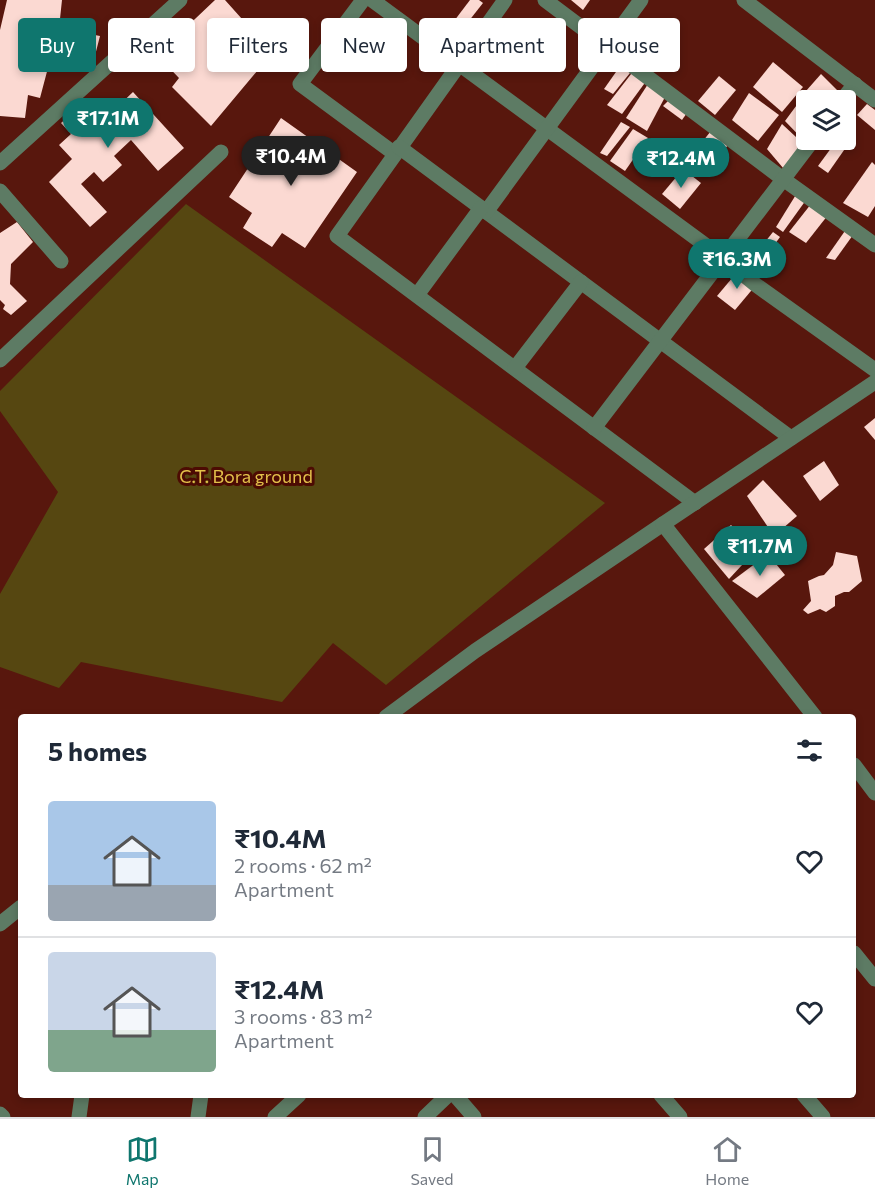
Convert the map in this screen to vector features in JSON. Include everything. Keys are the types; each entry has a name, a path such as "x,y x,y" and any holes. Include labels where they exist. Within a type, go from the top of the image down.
{"street":[{"path":"0,162 180,0"},
{"path":"363,0 300,84 483,210 792,438"},
{"path":"372,0 419,35"},
{"path":"492,18 505,0"},
{"path":"545,0 578,24"},
{"path":"628,18 641,0"},
{"path":"744,0 875,100"},
{"path":"453,72 337,236 695,503"},
{"path":"470,72 723,258 756,285 875,370"},
{"path":"417,295 588,72"},
{"path":"641,72 875,245"},
{"path":"850,90 855,84"},
{"path":"594,428 805,150"},
{"path":"0,360 221,152"},
{"path":"0,191 61,261"},
{"path":"515,368 580,282"},
{"path":"390,714 475,651 875,382"},
{"path":"663,524 813,714"},
{"path":"856,768 875,793"},
{"path":"0,924 18,909"},
{"path":"856,955 875,979"},
{"path":"79,1117 82,1098"},
{"path":"198,1117 201,1098"},
{"path":"275,1117 296,1098"},
{"path":"425,1117 445,1098"},
{"path":"458,1098 474,1117"},
{"path":"664,1098 680,1117"},
{"path":"807,1098 823,1117"}],"green space":[{"name":"C.T. Bora ground","path":"186,204 605,503 386,685 333,643 282,702 81,662 59,688 0,667 0,594 58,492 0,411 0,391"}],"building":[{"path":"7,0 62,0 60,18 18,18 18,72 47,72 40,98 28,95 25,118 0,116 0,30"},
{"path":"215,0 225,0 241,18 207,18 207,72 256,72 211,126 172,87 179,78 173,72 195,72 195,19"},
{"path":"470,0 479,0 483,3 471,18 456,18"},
{"path":"571,0 590,0 583,10"},
{"path":"96,35 100,36 96,52"},
{"path":"773,62 803,87 796,90 796,95 782,112 753,87"},
{"path":"616,72 631,72 613,94 604,89"},
{"path":"633,72 638,72 647,80 622,114 607,105"},
{"path":"821,74 837,90 807,90"},
{"path":"719,76 736,90 715,115 698,101"},
{"path":"648,84 665,97 647,131 626,118"},
{"path":"133,92 184,148 158,171 131,140 114,156 122,165 110,176 103,182 94,172 81,184 107,212 90,227 49,182 72,159 59,145 71,134 61,123 78,108 86,116 101,102 111,113"},
{"path":"749,93 779,115 758,141 732,120"},
{"path":"671,98 689,110 682,120 663,106"},
{"path":"867,104 875,110 875,130 857,115"},
{"path":"796,106 796,132 785,121"},
{"path":"281,118 357,172 305,248 282,233 272,247 243,228 252,213 229,197"},
{"path":"621,122 630,127 607,156 600,153"},
{"path":"782,124 796,137 796,150 810,150 789,175 767,149"},
{"path":"633,129 648,138 625,171 610,161"},
{"path":"711,131 728,145 707,171 690,157"},
{"path":"830,150 844,150 828,173 818,166"},
{"path":"872,162 875,165 875,206 868,217 843,203"},
{"path":"683,169 701,183 680,209 662,194"},
{"path":"797,193 806,200 783,232 776,227"},
{"path":"811,204 828,215 806,243 789,232"},
{"path":"17,222 33,242 11,264 10,284 27,301 11,315 3,309 5,305 0,300 0,233"},
{"path":"847,228 853,235 835,260 826,258"},
{"path":"773,232 780,237 759,266 750,261"},
{"path":"738,271 756,285 735,310 717,296"},
{"path":"875,418 875,440 864,427"},
{"path":"824,461 839,485 820,501 803,476"},
{"path":"763,480 797,516 774,536 747,496"},
{"path":"731,525 756,550 729,579 704,549"},
{"path":"836,552 857,556 862,581 849,592 835,596 835,606 826,612 820,609 808,614 803,610 811,601 808,581 824,575 833,565"},
{"path":"768,554 785,575 757,598 732,581"}]}
